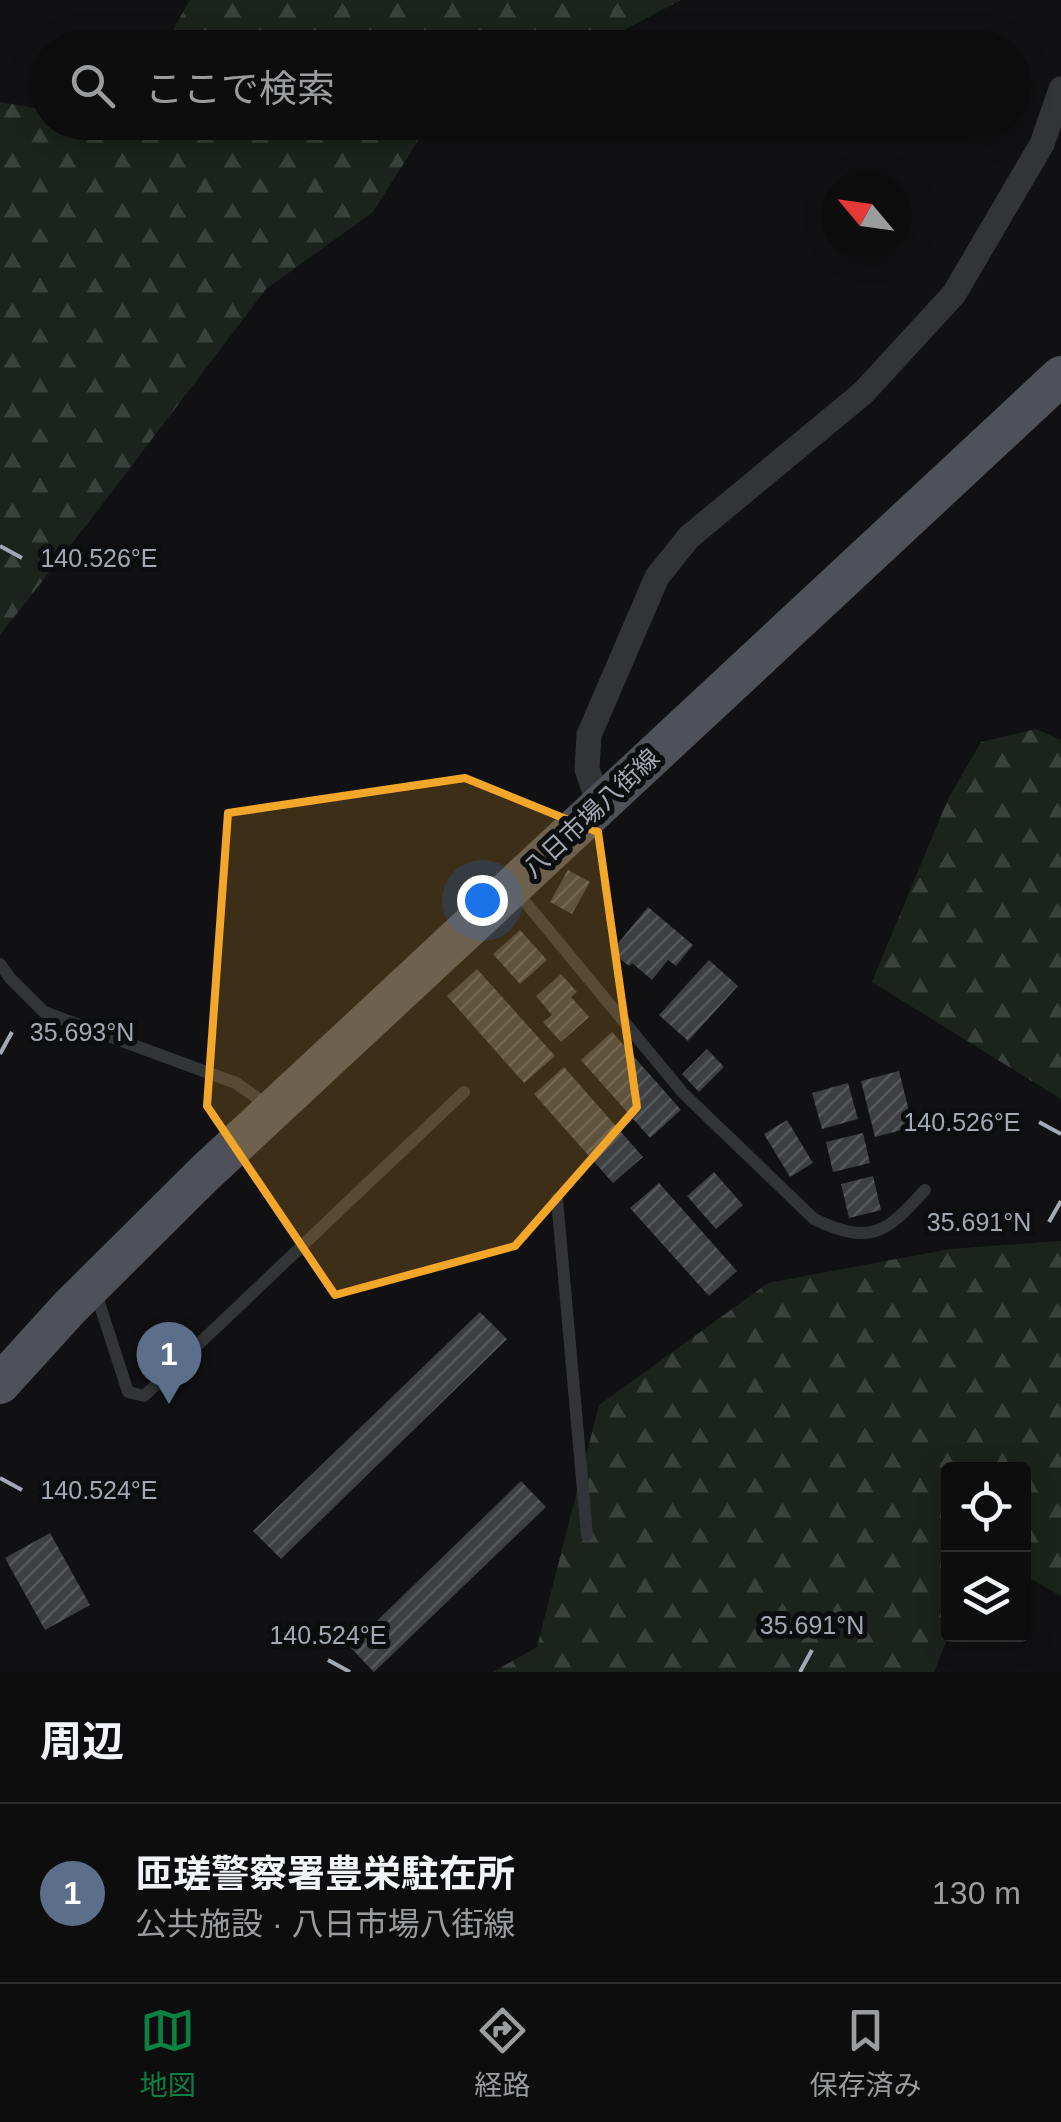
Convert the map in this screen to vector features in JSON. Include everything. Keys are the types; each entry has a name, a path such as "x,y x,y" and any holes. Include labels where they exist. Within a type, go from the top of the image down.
{"main road":[{"name":"八日市場八街線","path":"0,1384 204,1174 1061,376"}],"street":[{"path":"599,805 587,769 589,735 658,576 690,538 863,393 954,294 1042,144 1061,90"}],"lane":[{"path":"512,886 684,1093 814,1219 837,1230 870,1234 896,1222 925,1190"},
{"path":"0,964 44,1012 236,1083 273,1109"},
{"path":"93,1284 128,1392 144,1396 464,1092"},
{"path":"557,1198 587,1534"}],"highlighted area":[{"path":"465,778 598,832 637,1107 515,1246 335,1295 207,1106 228,813"}],"green space":[{"path":"190,0 681,0 624,30 173,30"},
{"path":"0,102 30,107 30,140 419,140 373,212 266,289 0,635"},
{"path":"1036,729 1061,740 1061,1099 872,982 948,799 981,742"},
{"path":"1061,1241 1061,1596 1031,1579 1031,1462 941,1462 941,1642 946,1642 934,1672 493,1672 537,1647 599,1405 768,1283 950,1249"}],"building":[{"path":"568,870 590,882 572,914 550,902"},
{"path":"648,907 693,945 676,966 668,960 652,980 611,952"},
{"path":"520,930 547,960 520,984 493,954"},
{"path":"709,960 738,986 688,1041 659,1015"},
{"path":"477,969 555,1056 524,1083 447,996"},
{"path":"561,974 577,992 571,997 589,1017 561,1042 543,1022 552,1015 536,996"},
{"path":"612,1032 681,1110 650,1138 581,1060"},
{"path":"707,1049 724,1067 699,1092 682,1074"},
{"path":"564,1067 643,1157 613,1183 534,1094"},
{"path":"899,1071 913,1127 875,1137 861,1081"},
{"path":"848,1083 858,1119 822,1129 812,1093"},
{"path":"787,1120 813,1163 790,1177 764,1134"},
{"path":"863,1133 870,1163 833,1172 826,1142"},
{"path":"714,1172 743,1205 716,1229 687,1196"},
{"path":"873,1176 881,1210 849,1218 841,1184"},
{"path":"659,1183 737,1271 709,1296 630,1208"},
{"path":"480,1312 507,1339 281,1559 253,1531"},
{"path":"521,1481 546,1507 374,1672 350,1647"},
{"path":"50,1533 90,1605 45,1630 5,1558"}],"place":[{"name":"匝瑳警察署豊栄駐在所","path":"169,1404"}]}
